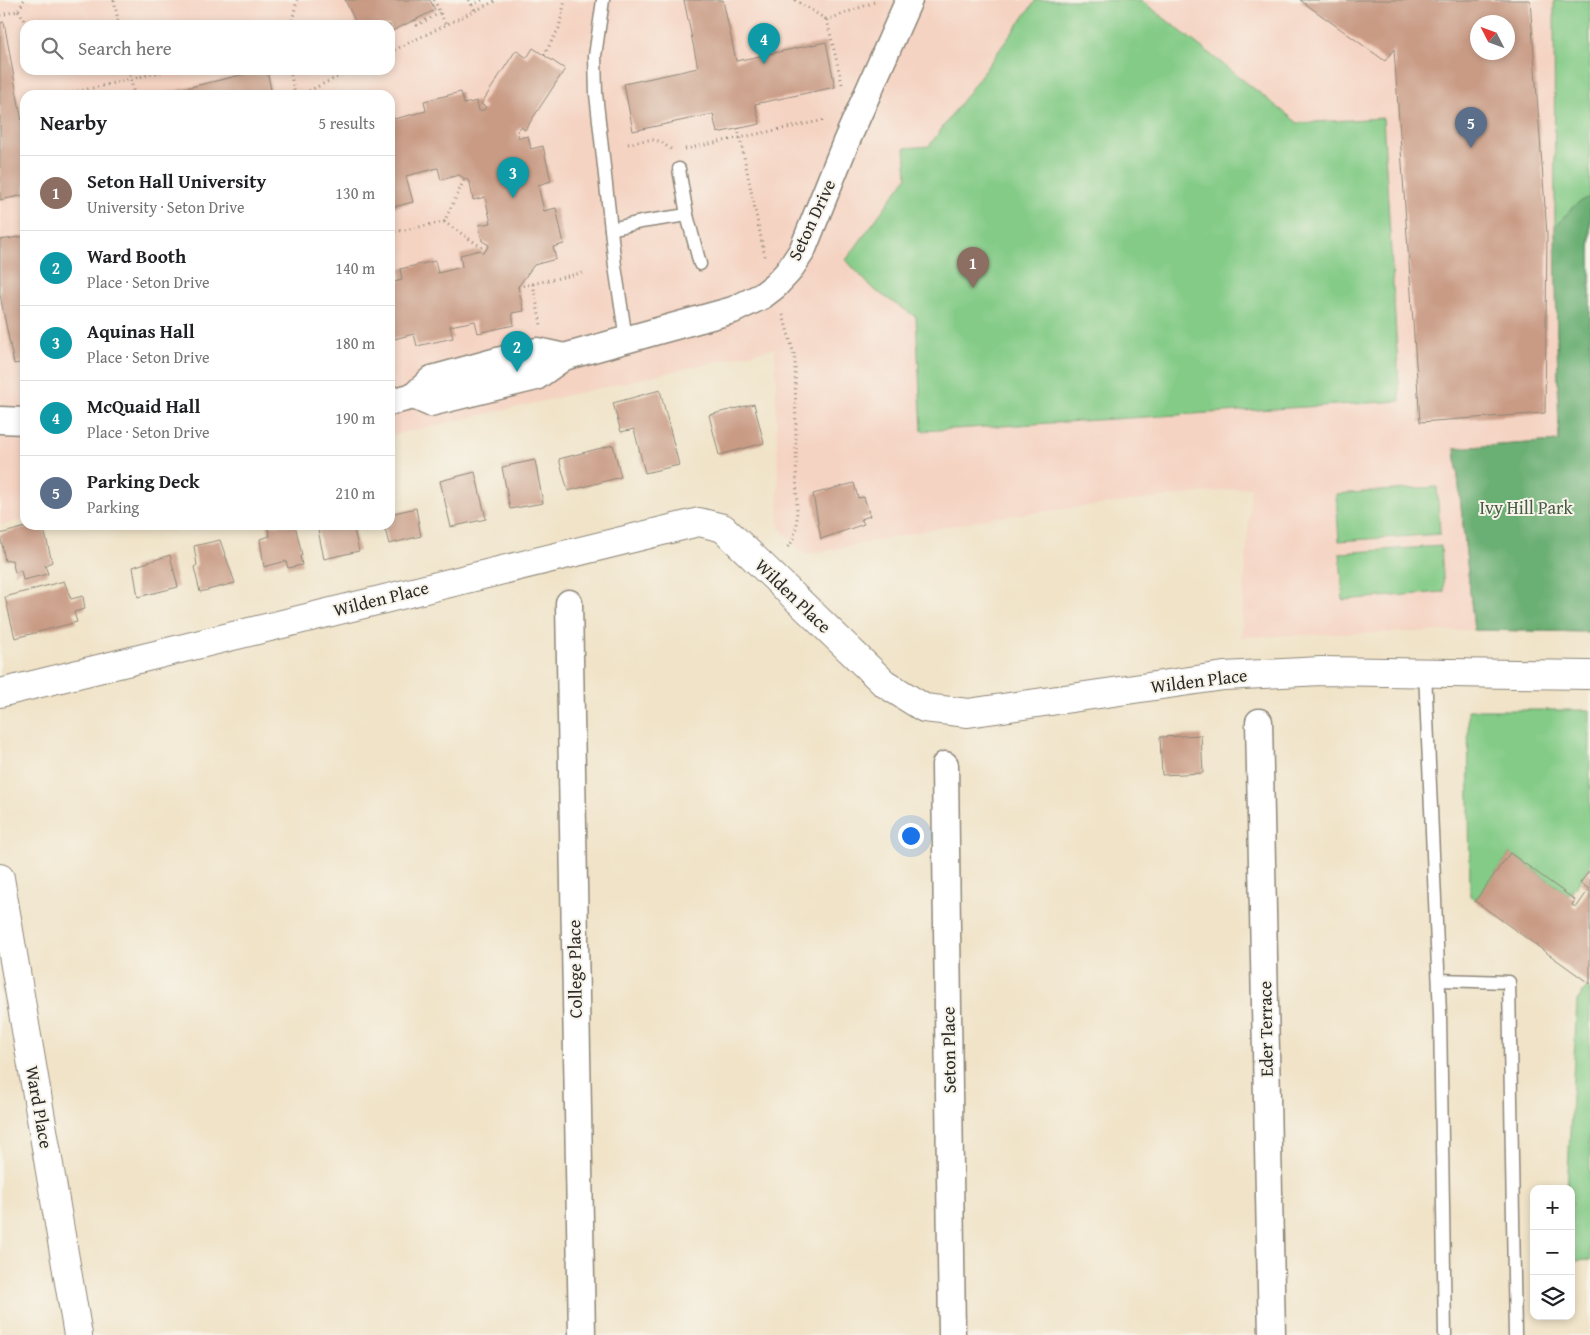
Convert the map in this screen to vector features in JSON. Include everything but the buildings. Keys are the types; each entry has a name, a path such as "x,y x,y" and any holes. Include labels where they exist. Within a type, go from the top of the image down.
{"street":[{"name":"Seton Drive","path":"402,399 430,403 536,377 564,357 733,310 762,296 775,286 788,272 802,250 846,142 909,0"},
{"path":"0,420 20,421"},
{"name":"Wilden Place","path":"0,693 700,522 722,528 884,683 924,708 968,713 1224,676 1321,671 1590,675"},
{"name":"College Place","path":"569,603 582,1335"},
{"name":"Eder Terrace","path":"1260,722 1272,1335"},
{"name":"Seton Place","path":"945,765 952,1335"},
{"name":"Ward Place","path":"0,878 78,1335"}],"lane":[{"path":"603,0 595,56 596,94 615,266 626,339"},
{"path":"679,169 687,215 700,264"},
{"path":"611,229 687,215"},
{"path":"1425,672 1439,980 1445,1335"},
{"path":"1439,980 1509,982 1515,1335"}],"path":[{"path":"0,15 18,11 24,0"},
{"path":"114,0 119,20"},
{"path":"293,20 297,0"},
{"path":"434,0 446,25"},
{"path":"469,0 475,11"},
{"path":"472,5 482,0"},
{"path":"395,50 497,0"},
{"path":"544,55 559,28 565,0"},
{"path":"795,0 826,20 843,89"},
{"path":"826,20 877,1"},
{"path":"18,11 25,20"},
{"path":"415,20 417,25 440,13"},
{"path":"130,75 133,90"},
{"path":"84,90 148,75"},
{"path":"291,75 294,90"},
{"path":"310,90 342,75"},
{"path":"680,150 832,119"},
{"path":"738,128 765,257"},
{"path":"628,144 653,140 660,141 673,150"},
{"path":"444,222 464,178"},
{"path":"395,232 444,222 486,250"},
{"path":"518,287 586,272"},
{"path":"533,284 541,330"},
{"path":"782,312 794,358 797,525 792,542 783,551"}],"shaded area":[{"path":"0,0 1554,0 1555,227 1559,441 1455,448 1474,630 1241,637 1251,487 990,518 805,555 779,528 775,348 395,435 395,90 20,90 20,520 0,525"}],"green space":[{"path":"1036,0 1141,0 1298,123 1383,118 1400,401 922,431 916,317 873,289 846,260 907,177 905,148 929,146"},
{"name":"Ivy Hill Park","path":"1554,0 1590,0 1590,632 1474,630 1455,448 1559,441 1555,227"},
{"name":"Ivy Hill Park","path":"1590,196 1590,632 1474,630 1455,448 1559,441 1555,227 1575,205"},
{"path":"1437,487 1440,534 1339,541 1336,494"},
{"path":"1441,546 1444,592 1343,600 1340,553"},
{"path":"1468,710 1590,710 1590,867 1569,895 1510,853 1476,900 1470,896"},
{"path":"1587,987 1590,989 1590,1260 1575,1261 1575,1185 1567,1185 1577,1001"}],"place":[{"name":"McQuaid Hall","path":"764,64"},
{"name":"Parking Deck","path":"1471,148"},
{"name":"Aquinas Hall","path":"513,198"},
{"name":"Seton Hall University","path":"973,288"},
{"name":"Ward Booth","path":"517,372"}]}
